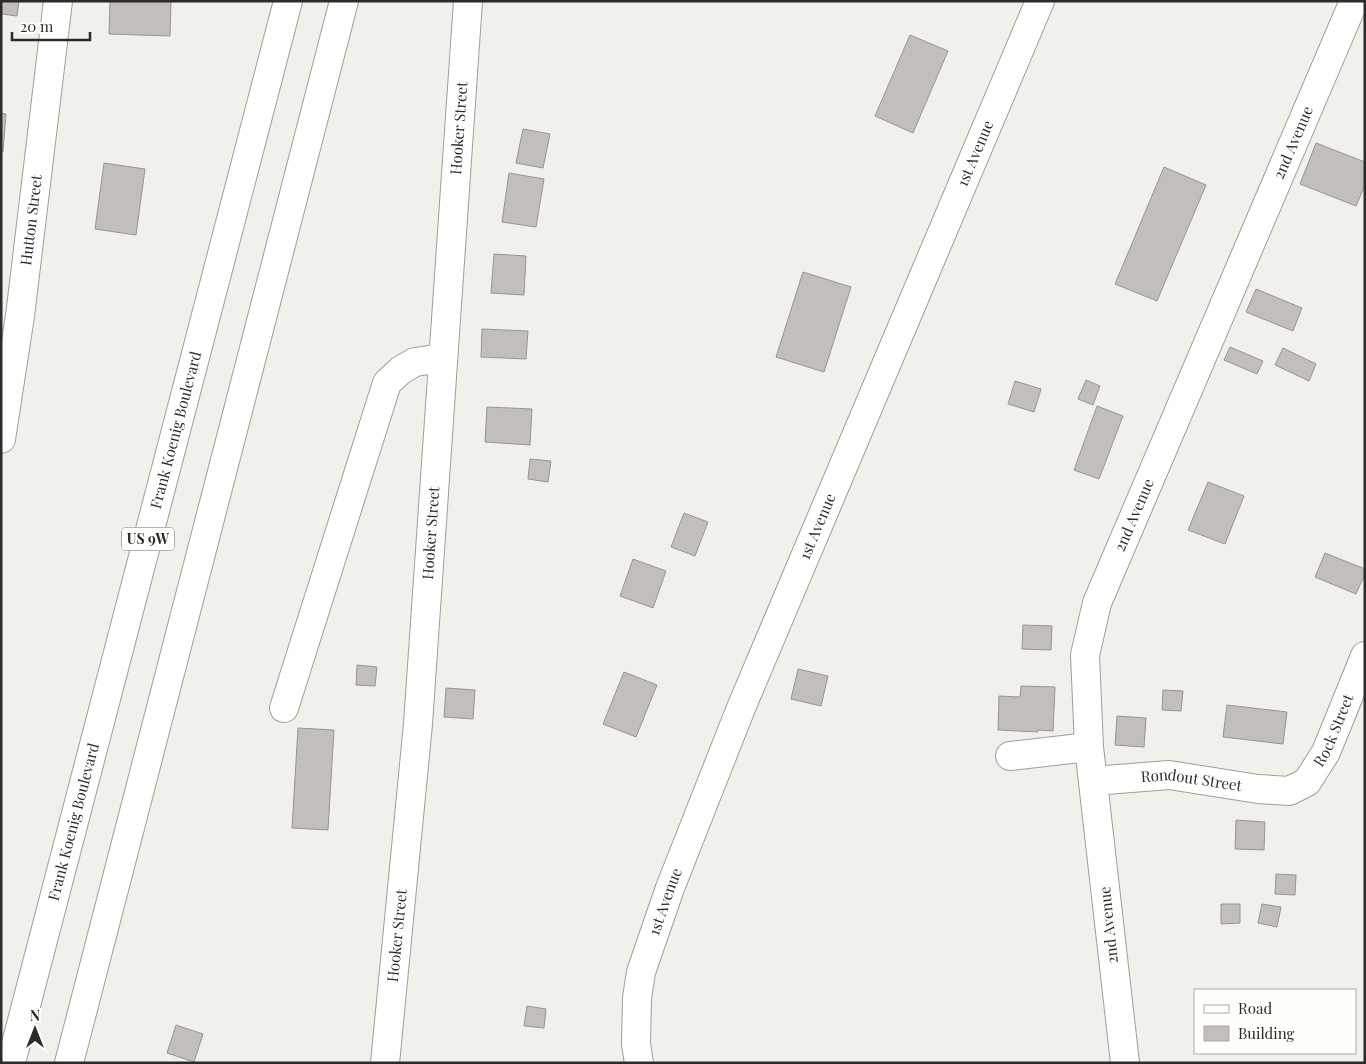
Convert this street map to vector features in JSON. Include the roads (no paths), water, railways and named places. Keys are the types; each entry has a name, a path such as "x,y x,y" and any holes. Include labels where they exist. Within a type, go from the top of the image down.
{"street":[{"name":"Hutton Street","path":"1,439 20,316 58,1"},
{"name":"Hooker Street","path":"386,1063 418,724 468,1"},
{"name":"1st Avenue","path":"639,1063 636,1044 637,998 641,972 670,888 741,708 1040,1"},
{"name":"2nd Avenue","path":"1124,1063 1089,747 1086,655 1097,603 1354,1"},
{"name":"Frank Koenig Boulevard","path":"11,1063 286,8"},
{"path":"69,1063 342,10"},
{"path":"284,708 387,383 401,370 415,362 443,358"},
{"name":"Rock Street","path":"1289,791 1307,782 1326,752 1365,656"},
{"path":"1010,756 1089,747"},
{"name":"Rondout Street","path":"1092,782 1169,775 1258,789 1289,791"}]}
